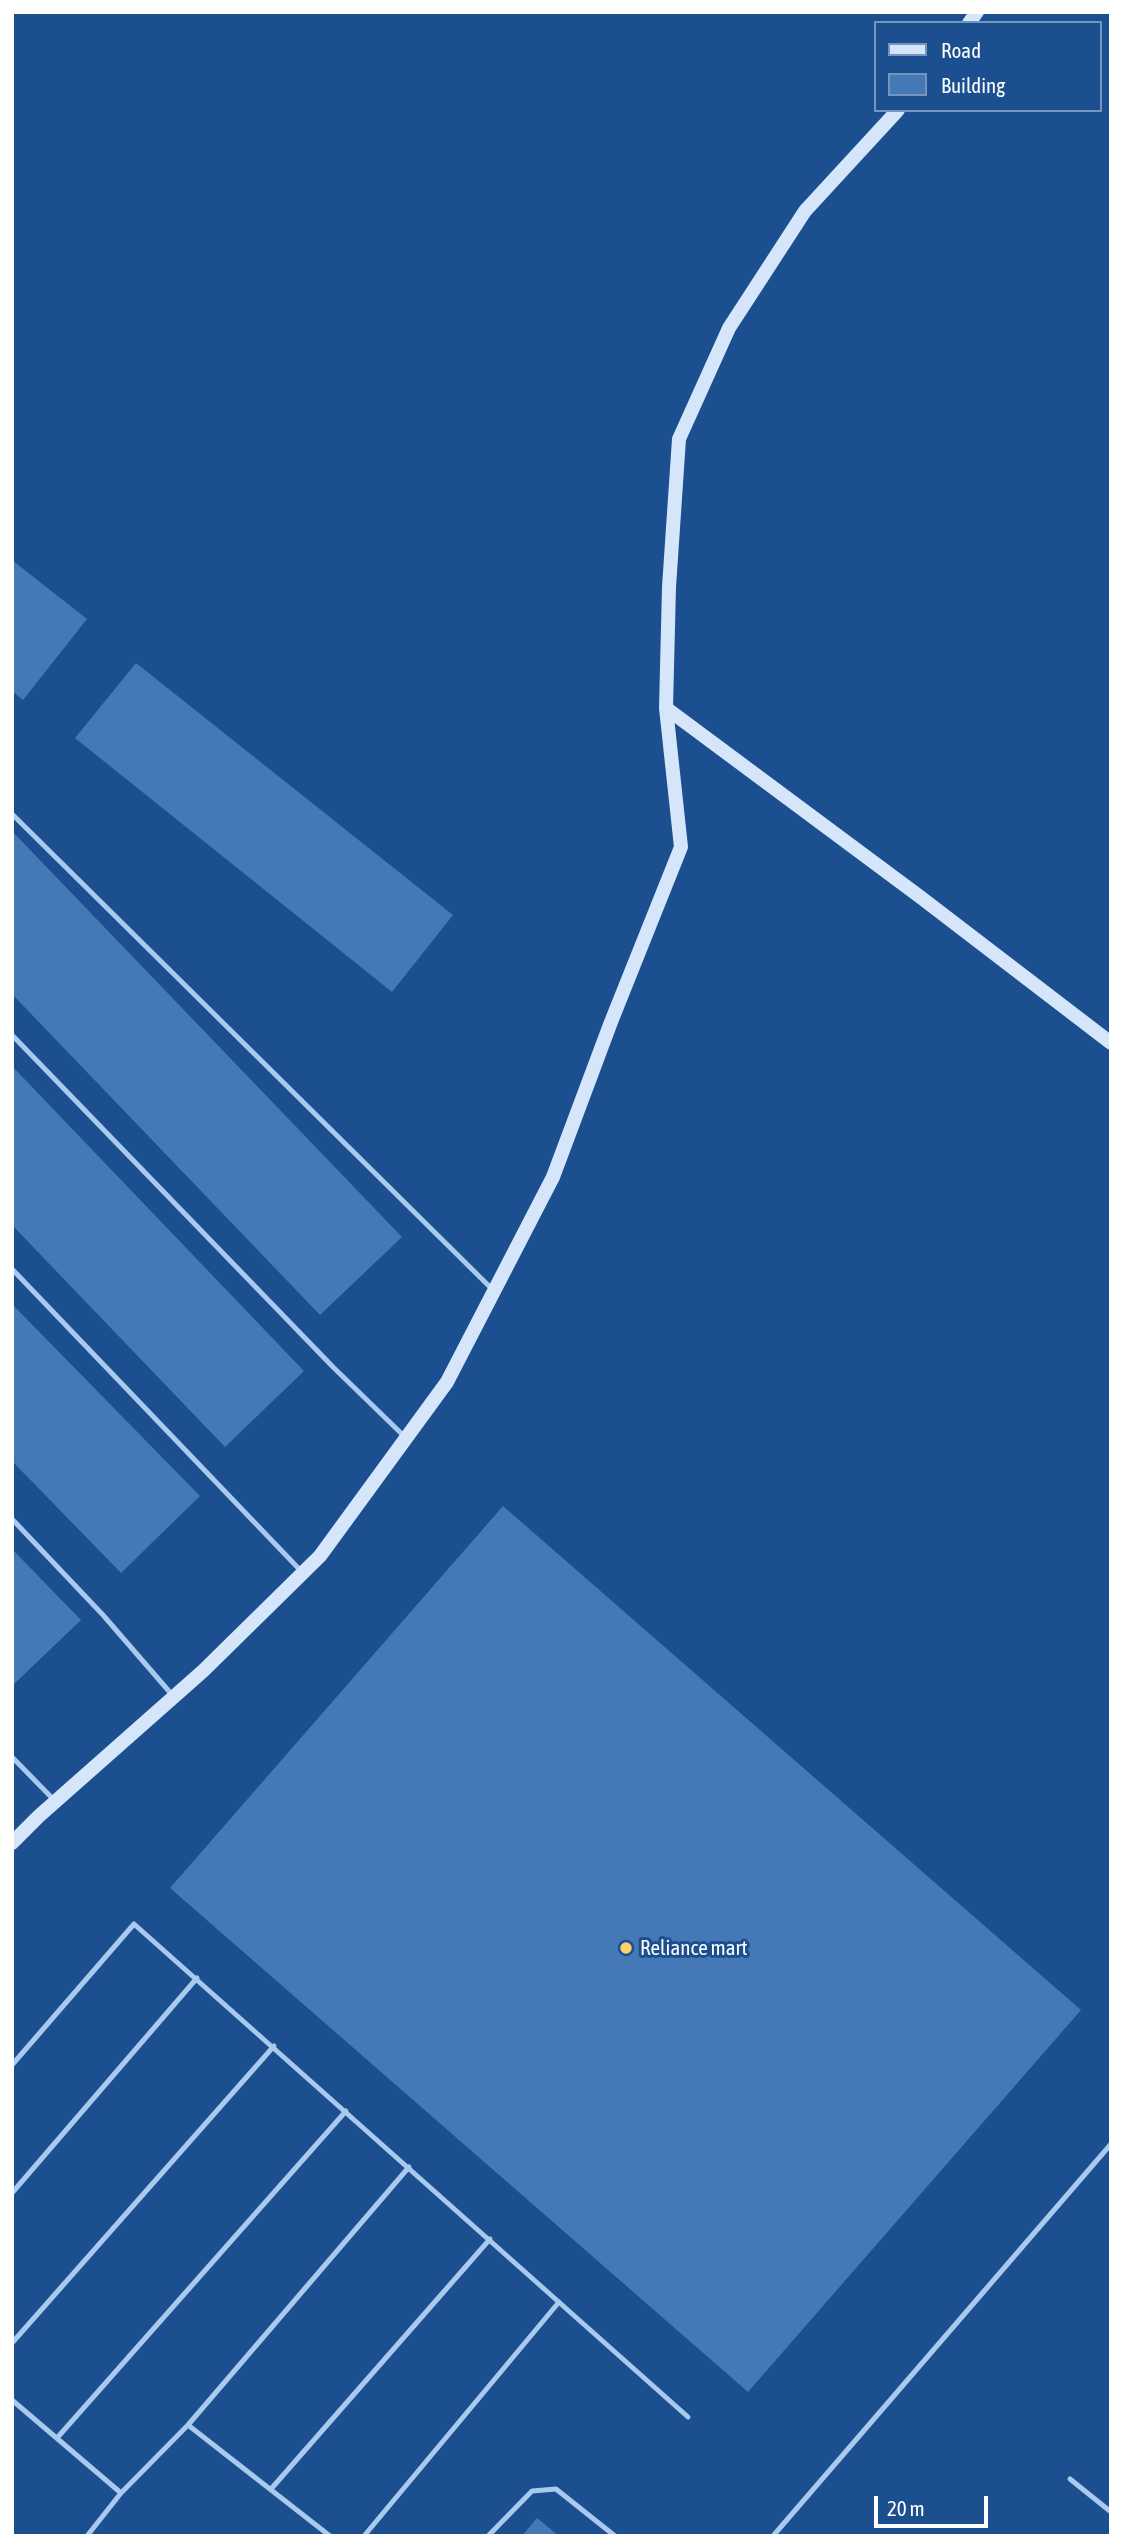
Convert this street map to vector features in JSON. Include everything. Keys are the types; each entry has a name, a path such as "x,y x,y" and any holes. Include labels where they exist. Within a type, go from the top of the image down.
{"street":[{"path":"12,1843 55,1801 203,1671 320,1556 447,1382 553,1177 681,847 666,708 669,587 679,439 729,328 806,211 896,112"},
{"path":"666,708 908,888 1111,1044"}],"lane":[{"path":"12,814 494,1291"},
{"path":"12,1035 333,1367 406,1438"},
{"path":"12,1269 303,1573"},
{"path":"12,1520 103,1615 174,1697"},
{"path":"12,1757 55,1801"},
{"path":"12,2066 134,1924 688,2417"},
{"path":"12,2193 197,1978"},
{"path":"12,2343 274,2046"},
{"path":"57,2438 346,2112"},
{"path":"773,2536 1111,2144"},
{"path":"87,2536 121,2493 188,2425 409,2167"},
{"path":"271,2489 490,2239"},
{"path":"364,2536 559,2302"},
{"path":"12,2400 121,2493"},
{"path":"188,2425 330,2536"},
{"path":"1070,2479 1111,2512"},
{"path":"488,2536 533,2491 555,2489 615,2536"}],"building":[{"path":"12,560 87,619 23,700 12,691"},
{"path":"136,663 453,915 392,992 75,738"},
{"path":"12,831 402,1237 320,1315 12,994"},
{"path":"12,1066 304,1371 225,1447 12,1225"},
{"path":"12,1304 200,1496 121,1573 12,1461"},
{"path":"503,1506 1081,2010 748,2392 170,1888"},
{"path":"12,1549 81,1620 12,1686"},
{"path":"537,2518 559,2536 522,2536"}],"place":[{"name":"Reliance mart","path":"626,1948"}]}
